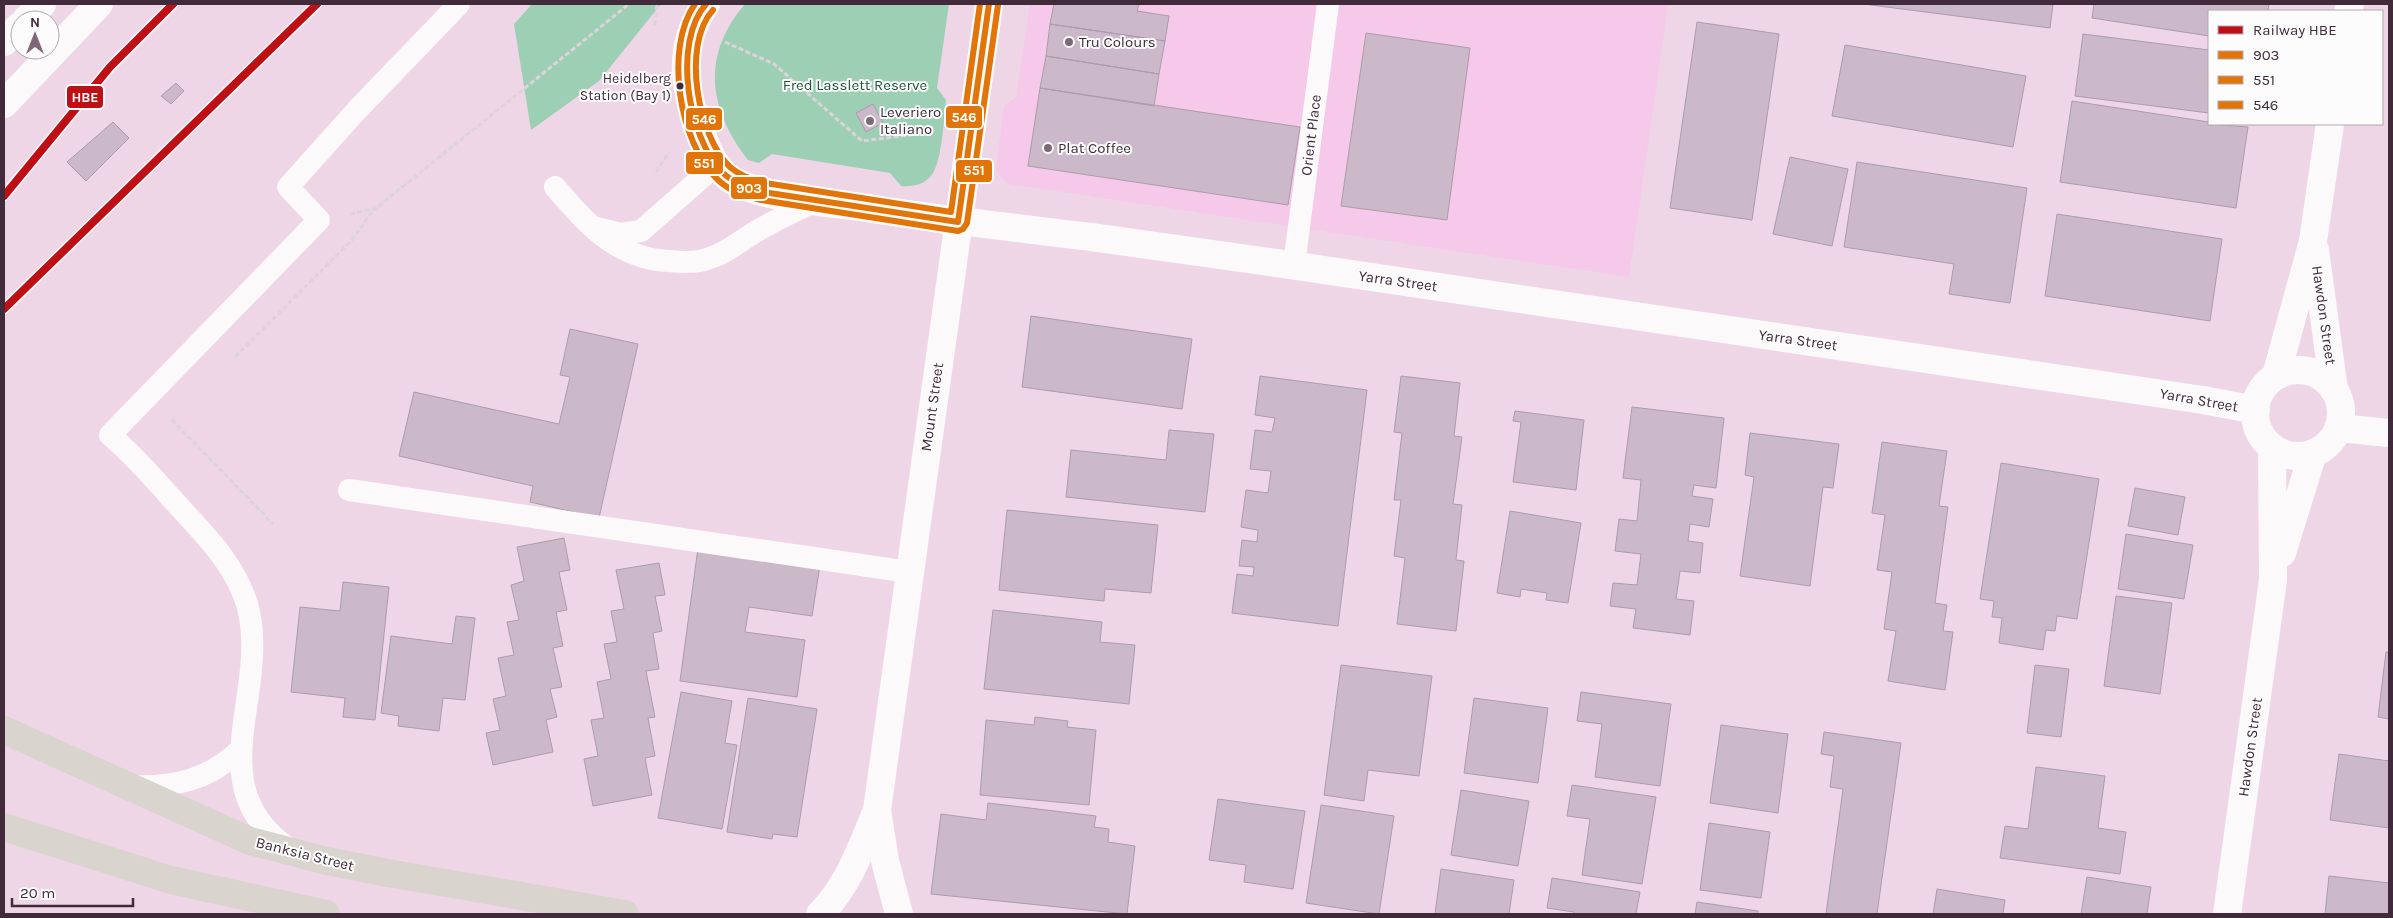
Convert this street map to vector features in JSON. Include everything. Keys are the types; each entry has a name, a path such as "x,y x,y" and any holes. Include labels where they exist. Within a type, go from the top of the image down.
{"highway":[{"name":"Banksia Street","path":"4,730 250,841 388,873 625,914"},
{"path":"4,827 171,880 326,914"}],"street":[{"path":"4,104 99,4"},
{"name":"Yarra Street","path":"706,4 694,27 687,58 686,86 690,106 716,165 728,178 748,188 815,201 958,222 1014,227 1294,265 2193,398 2256,410"},
{"name":"Mount Street","path":"820,914 837,894 858,854 877,810 989,4"},
{"name":"Hawdon Street","path":"2276,376 2314,241 2330,125"},
{"name":"Hawdon Street","path":"2314,241 2334,390"},
{"path":"2302,370 2326,380 2334,390 2340,408 2339,428 2324,448 2314,453 2299,456 2285,454 2272,447 2259,430 2256,410 2258,397 2266,385 2276,376 2302,370"},
{"path":"2339,428 2389,433"},
{"name":"Hawdon Street","path":"2227,914 2273,580 2272,447"},
{"name":"Hawdon Street","path":"2273,580 2314,453"},
{"name":"Mount Street","path":"877,810 885,861 899,914"}],"lane":[{"path":"294,852 268,833 251,810 242,781 240,750 250,682 252,647 246,604 239,586 225,559 206,534 134,457 110,435 319,220 288,186 357,110 459,4"},
{"name":"Orient Place","path":"1294,265 1328,4"},
{"path":"585,222 599,230 615,234 640,231 716,165"},
{"path":"555,186 585,222 613,244 631,253 653,260 694,262 723,252 759,230 815,201"},
{"path":"349,490 909,572"},
{"path":"128,786 178,784 206,775 230,760 240,750"}],"path":[{"path":"319,220 375,209 629,4"},
{"path":"654,30 657,4"},
{"path":"724,42 774,64 862,141 926,133"},
{"path":"654,174 669,152"},
{"path":"172,420 273,524"}],"shaded area":[{"path":"1030,4 1668,4 1629,277 1009,184 999,175 996,168 1004,106 1016,97"}],"green space":[{"path":"532,4 661,4 599,81 531,130 514,24"},
{"name":"Fred Lasslett Reserve","path":"745,4 949,4 937,88 946,100 943,129 940,152 930,177 917,185 901,186 890,173 772,154 759,163 748,160 724,121 718,102 715,82 716,62 721,43 731,23"}],"building":[{"path":"1054,4 1139,4 1137,11 1169,16 1165,41 1050,24"},
{"path":"1863,4 2053,4 2050,28"},
{"path":"2094,4 2269,4 2268,10 2208,10 2208,36 2092,18"},
{"path":"1697,22 1779,34 1752,220 1670,208"},
{"path":"1050,24 1165,41 1159,74 1046,56"},
{"path":"1366,33 1470,48 1447,220 1341,206"},
{"path":"2083,34 2208,50 2208,113 2075,96"},
{"path":"1845,45 2026,76 2013,147 1832,116"},
{"path":"1046,56 1159,74 1154,106 1040,88"},
{"path":"176,83 184,91 171,104 161,96"},
{"path":"1040,88 1300,127 1288,205 1028,166"},
{"path":"2072,101 2208,122 2208,125 2248,127 2236,208 2060,182"},
{"path":"873,104 883,123 866,132 856,113"},
{"path":"113,122 129,138 86,181 67,162"},
{"path":"1790,157 1848,169 1832,246 1773,234"},
{"path":"1857,162 2027,188 2010,303 1949,294 1954,264 1844,247"},
{"path":"2057,214 2222,239 2210,321 2045,296"},
{"path":"1031,316 1192,339 1182,409 1022,387"},
{"path":"570,329 638,344 599,518 530,502 533,486 399,456 414,392 559,424 570,377 560,375"},
{"path":"1260,376 1367,390 1338,626 1232,613 1237,574 1253,576 1254,567 1239,566 1242,540 1257,542 1258,530 1241,527 1246,490 1268,493 1271,471 1250,469 1255,430 1272,432 1275,418 1255,415"},
{"path":"1401,376 1460,383 1454,436 1462,437 1453,504 1462,505 1456,560 1464,561 1456,631 1397,624 1405,558 1394,556 1401,500 1394,500 1402,433 1394,432"},
{"path":"1632,407 1724,418 1716,488 1694,485 1692,496 1713,499 1709,527 1690,524 1688,541 1703,543 1700,573 1680,571 1676,599 1694,601 1690,635 1633,628 1636,609 1610,606 1613,583 1637,585 1641,554 1615,551 1619,519 1637,521 1641,480 1623,478"},
{"path":"1515,411 1584,420 1576,490 1513,482 1521,422 1513,421"},
{"path":"1169,430 1214,434 1205,512 1066,497 1071,450 1166,460"},
{"path":"1750,433 1839,444 1833,488 1823,487 1810,586 1740,576 1754,477 1745,475"},
{"path":"1882,442 1947,451 1939,506 1948,507 1935,603 1947,605 1943,631 1953,632 1945,690 1888,681 1896,631 1884,629 1892,572 1877,570 1885,515 1872,513"},
{"path":"2001,463 2099,479 2077,619 2057,616 2055,631 2046,630 2043,650 1999,643 2002,618 1992,617 1994,601 1980,599"},
{"path":"2135,488 2185,497 2178,535 2128,526"},
{"path":"1007,510 1158,525 1151,593 1105,589 1104,601 999,590"},
{"path":"1510,511 1581,523 1568,603 1546,600 1547,593 1521,589 1520,597 1497,593"},
{"path":"2126,534 2193,545 2184,599 2118,589"},
{"path":"564,538 570,570 559,572 567,610 556,612 563,646 553,648 562,687 550,689 557,717 546,720 553,752 493,765 486,733 500,730 493,699 506,696 498,658 514,655 507,622 519,620 511,585 524,581 517,547"},
{"path":"698,548 820,565 812,616 749,607 745,632 805,640 797,697 680,681"},
{"path":"659,563 665,595 655,596 662,631 653,633 659,669 646,671 655,717 648,718 655,756 645,758 652,795 593,806 584,759 598,756 591,720 604,718 597,682 611,679 604,644 617,642 611,611 624,609 616,570"},
{"path":"343,582 389,587 375,720 343,717 345,698 291,692 300,607 340,611"},
{"path":"2116,596 2172,603 2160,694 2104,686"},
{"path":"993,610 1102,622 1100,642 1135,645 1129,704 984,689"},
{"path":"456,616 475,618 465,700 443,698 439,731 398,726 399,716 381,713 391,636 452,644"},
{"path":"2386,652 2389,652 2389,719 2378,717"},
{"path":"1341,665 1432,676 1419,776 1368,770 1364,801 1324,795"},
{"path":"2035,665 2069,669 2061,737 2027,733"},
{"path":"681,692 732,701 725,743 737,745 722,829 658,818"},
{"path":"1581,692 1671,704 1660,786 1595,777 1602,724 1577,721"},
{"path":"748,698 817,709 797,837 773,834 772,839 727,832"},
{"path":"1474,698 1548,708 1538,783 1464,773"},
{"path":"1035,717 1068,721 1067,727 1096,730 1089,805 980,795 986,720 1034,725"},
{"path":"1721,725 1788,734 1778,813 1710,803"},
{"path":"1824,732 1901,743 1877,914 1826,914 1843,789 1830,787 1834,756 1821,754"},
{"path":"2339,754 2389,761 2389,828 2330,820"},
{"path":"2036,767 2105,776 2098,828 2126,832 2120,874 2000,858 2005,826 2028,829"},
{"path":"1572,785 1656,797 1642,884 1582,875 1590,819 1567,816"},
{"path":"1461,790 1529,801 1518,866 1451,855"},
{"path":"1218,799 1305,811 1293,889 1244,882 1246,865 1209,860"},
{"path":"988,803 1096,816 1094,827 1109,829 1108,842 1135,846 1127,914 931,894 941,814 986,820"},
{"path":"1321,805 1394,816 1379,914 1306,903"},
{"path":"1709,823 1770,832 1761,898 1700,890"},
{"path":"1441,869 1514,880 1509,914 1435,914"},
{"path":"2329,876 2389,883 2389,914 2325,914"},
{"path":"2087,877 2151,887 2147,914 2081,914"},
{"path":"1552,878 1640,892 1636,914 1573,914 1574,912 1547,908"},
{"path":"1937,889 2005,900 2003,914 1933,914"},
{"path":"1697,902 1758,911 1758,914 1695,914"}],"rail line":[{"name":"HBE","path":"4,196 110,67 173,4"},
{"name":"HBE","path":"4,309 317,4"}],"transit line":[{"name":"551","path":"695,4 685,23 680,45 678,69 680,94 685,119 693,142 704,163 717,179 727,187 761,200 958,231 963,229 967,223 998,5"},
{"name":"903","path":"706,4 696,21 689,42 687,65 689,90 693,114 700,136 710,156 726,176 741,185 763,192 958,222"},
{"name":"546","path":"713,10 703,26 698,45 696,67 698,90 702,113 709,135 719,153 730,167 746,177 765,183 951,212 980,4"},
{"name":"903","path":"958,222 989,4"}],"place":[{"name":"Tru Colours","path":"1069,42"},
{"name":"Heidelberg Station (Bay 1)","path":"680,86"},
{"name":"Leveriero Italiano","path":"870,121"},
{"name":"Plat Coffee","path":"1048,148"}]}
